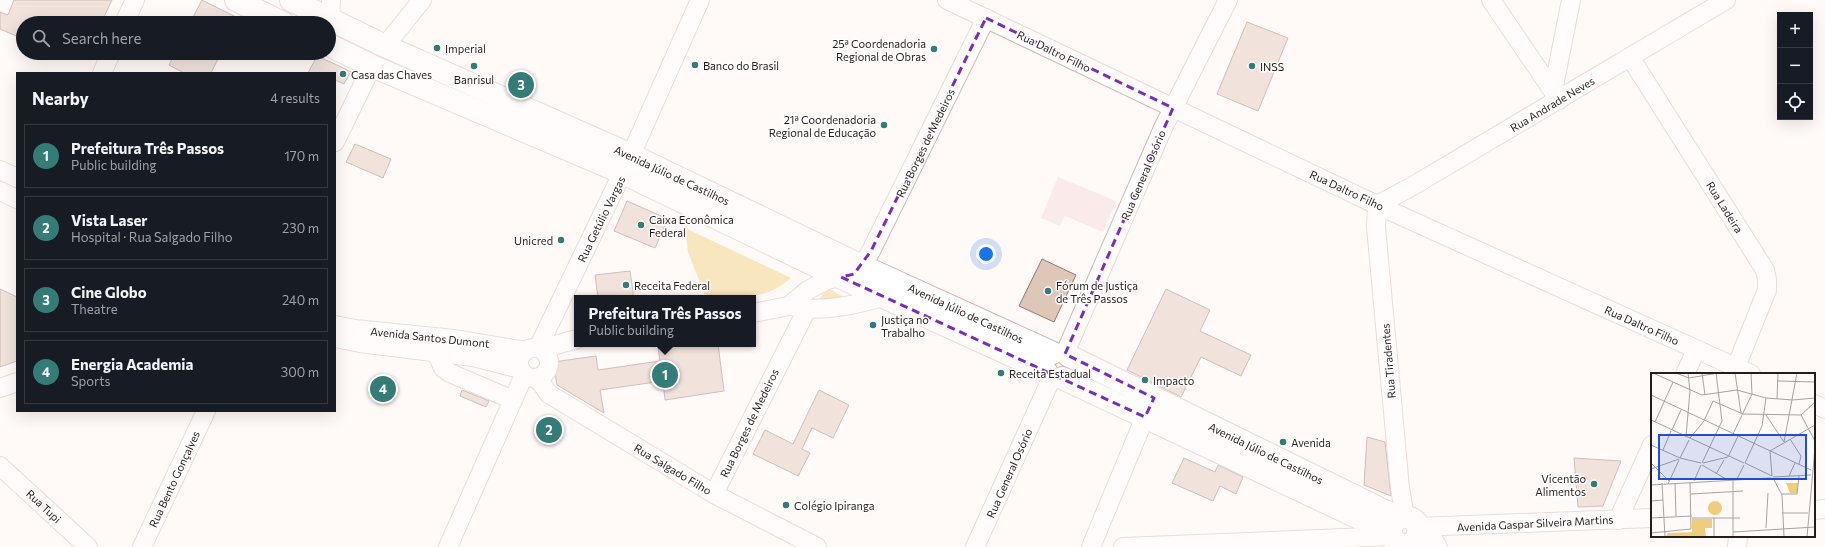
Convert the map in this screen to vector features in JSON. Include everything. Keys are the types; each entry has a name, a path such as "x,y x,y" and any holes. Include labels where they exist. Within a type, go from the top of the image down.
{"main road":[{"path":"236,0 269,16"},
{"name":"Avenida Júlio de Castilhos","path":"291,0 330,10 385,46 627,164 841,277 883,297 1058,365"},
{"path":"372,66 385,46"},
{"name":"Avenida Júlio de Castilhos","path":"336,48 372,66 627,164 862,266 1058,365 1406,532 1429,538 1436,547"}],"street":[{"path":"127,16 135,0"},
{"path":"385,46 422,0"},
{"name":"Rua Getúlio Vargas","path":"535,349 627,164 700,0"},
{"name":"Rua Daltro Filho","path":"947,0 1377,204 1744,371"},
{"name":"Rua General Osório","path":"975,547 1173,108 1228,0"},
{"path":"1491,0 1556,95"},
{"path":"1556,95 1572,0"},
{"name":"Rua Andrade Neves","path":"1377,204 1411,187 1556,95 1630,57 1726,0"},
{"name":"Rua Borges de Medeiros","path":"862,266 871,251 986,18"},
{"name":"Rua Ladeira","path":"1630,57 1764,270 1767,280 1767,290 1744,371"},
{"path":"102,72 108,60"},
{"path":"336,140 372,66"},
{"path":"0,170 16,178"},
{"path":"0,191 16,199"},
{"name":"Rua Tiradentes","path":"1377,204 1376,227 1400,488 1406,532"},
{"path":"789,306 808,290 827,280 854,274 862,266"},
{"path":"756,312 789,306 807,309 850,306 883,297"},
{"name":"Rua Borges de Medeiros","path":"714,494 807,309"},
{"name":"Avenida Santos Dumont","path":"336,325 355,329 535,349 574,340"},
{"name":"Avenida Santos Dumont","path":"336,338 360,343 473,357 527,374"},
{"path":"535,349 548,356 550,365 546,374 527,374 519,361 535,349"},
{"path":"1685,373 1696,350"},
{"path":"436,352 443,368 450,373 513,400"},
{"path":"448,547 513,400 527,374"},
{"name":"Rua Salgado Filho","path":"527,374 549,394 714,494 816,547"},
{"path":"0,388 16,382"},
{"path":"1815,404 1825,409"},
{"path":"1091,547 1150,408"},
{"name":"Rua Bento Gonçalves","path":"142,547 206,412"},
{"path":"1618,520 1651,447"},
{"name":"Rua Tupi","path":"0,466 88,547"},
{"path":"1815,510 1825,509"},
{"name":"Avenida Gaspar Silveira Martins","path":"1123,547 1651,518"},
{"path":"1737,547 1738,537"}],"highlighted area":[{"path":"986,18 1173,108 1065,354 1154,398 1145,417 841,277 854,274 871,251"}],"shaded area":[{"path":"1058,177 1116,201 1103,232 1065,216 1060,226 1041,218"},
{"path":"685,228 791,278 771,291 756,296 705,295 688,252"},
{"path":"828,288 843,297 818,301"}],"building":[{"path":"14,0 112,0 104,16 16,16 16,36 0,29 0,12 8,15"},
{"path":"202,0 234,16 194,16"},
{"name":"INSS","path":"1247,22 1288,38 1258,111 1217,94"},
{"path":"172,60 218,60 212,72 182,72 169,65"},
{"path":"315,60 326,60 353,73 350,73 344,84 336,80 336,72 309,72"},
{"path":"355,144 391,159 383,178 346,162"},
{"name":"Caixa Econômica Federal","path":"627,201 668,219 655,248 614,231"},
{"name":"Fórum de Justiça de Três Passos","path":"1042,259 1076,275 1054,322 1019,306"},
{"name":"Receita Federal","path":"630,271 634,295 598,295 595,275"},
{"path":"0,289 16,297 16,361 0,367"},
{"path":"1166,289 1210,310 1200,331 1251,355 1241,376 1201,357 1181,397 1127,370"},
{"path":"658,347 718,347 724,391 665,400 663,381 600,390 604,413 557,385 553,362 596,356 598,370 660,361"},
{"path":"462,390 489,401 486,407 460,396"},
{"path":"819,390 849,405 833,438 812,428 802,449 810,453 798,476 753,454 765,430 793,444"},
{"path":"1367,437 1385,442 1391,496 1364,485"},
{"path":"1184,458 1215,472 1218,465 1243,477 1236,494 1220,486 1213,501 1172,483"},
{"name":"Vicentão Alimentos","path":"1574,458 1621,461 1603,506 1578,507"}],"place":[{"name":"Imperial","path":"437,48"},
{"name":"25ª Coordenadoria Regional de Obras","path":"934,49"},
{"name":"Banco do Brasil","path":"695,65"},
{"name":"Banrisul","path":"474,66"},
{"name":"INSS","path":"1252,66"},
{"name":"Casa das Chaves","path":"343,74"},
{"name":"Cine Globo","path":"521,85"},
{"name":"21ª Coordenadoria Regional de Educação","path":"884,125"},
{"name":"Caixa Econômica Federal","path":"641,225"},
{"name":"Unicred","path":"561,240"},
{"name":"Receita Federal","path":"626,285"},
{"name":"Fórum de Justiça de Três Passos","path":"1048,291"},
{"name":"Justiça no Trabalho","path":"873,325"},
{"name":"Receita Estadual","path":"1001,373"},
{"name":"Prefeitura Três Passos","path":"665,375"},
{"name":"Impacto","path":"1145,380"},
{"name":"Energia Academia","path":"383,389"},
{"name":"Vista Laser","path":"549,430"},
{"name":"Avenida","path":"1283,442"},
{"name":"Vicentão Alimentos","path":"1594,484"},
{"name":"Colégio Ipiranga","path":"786,505"}]}
